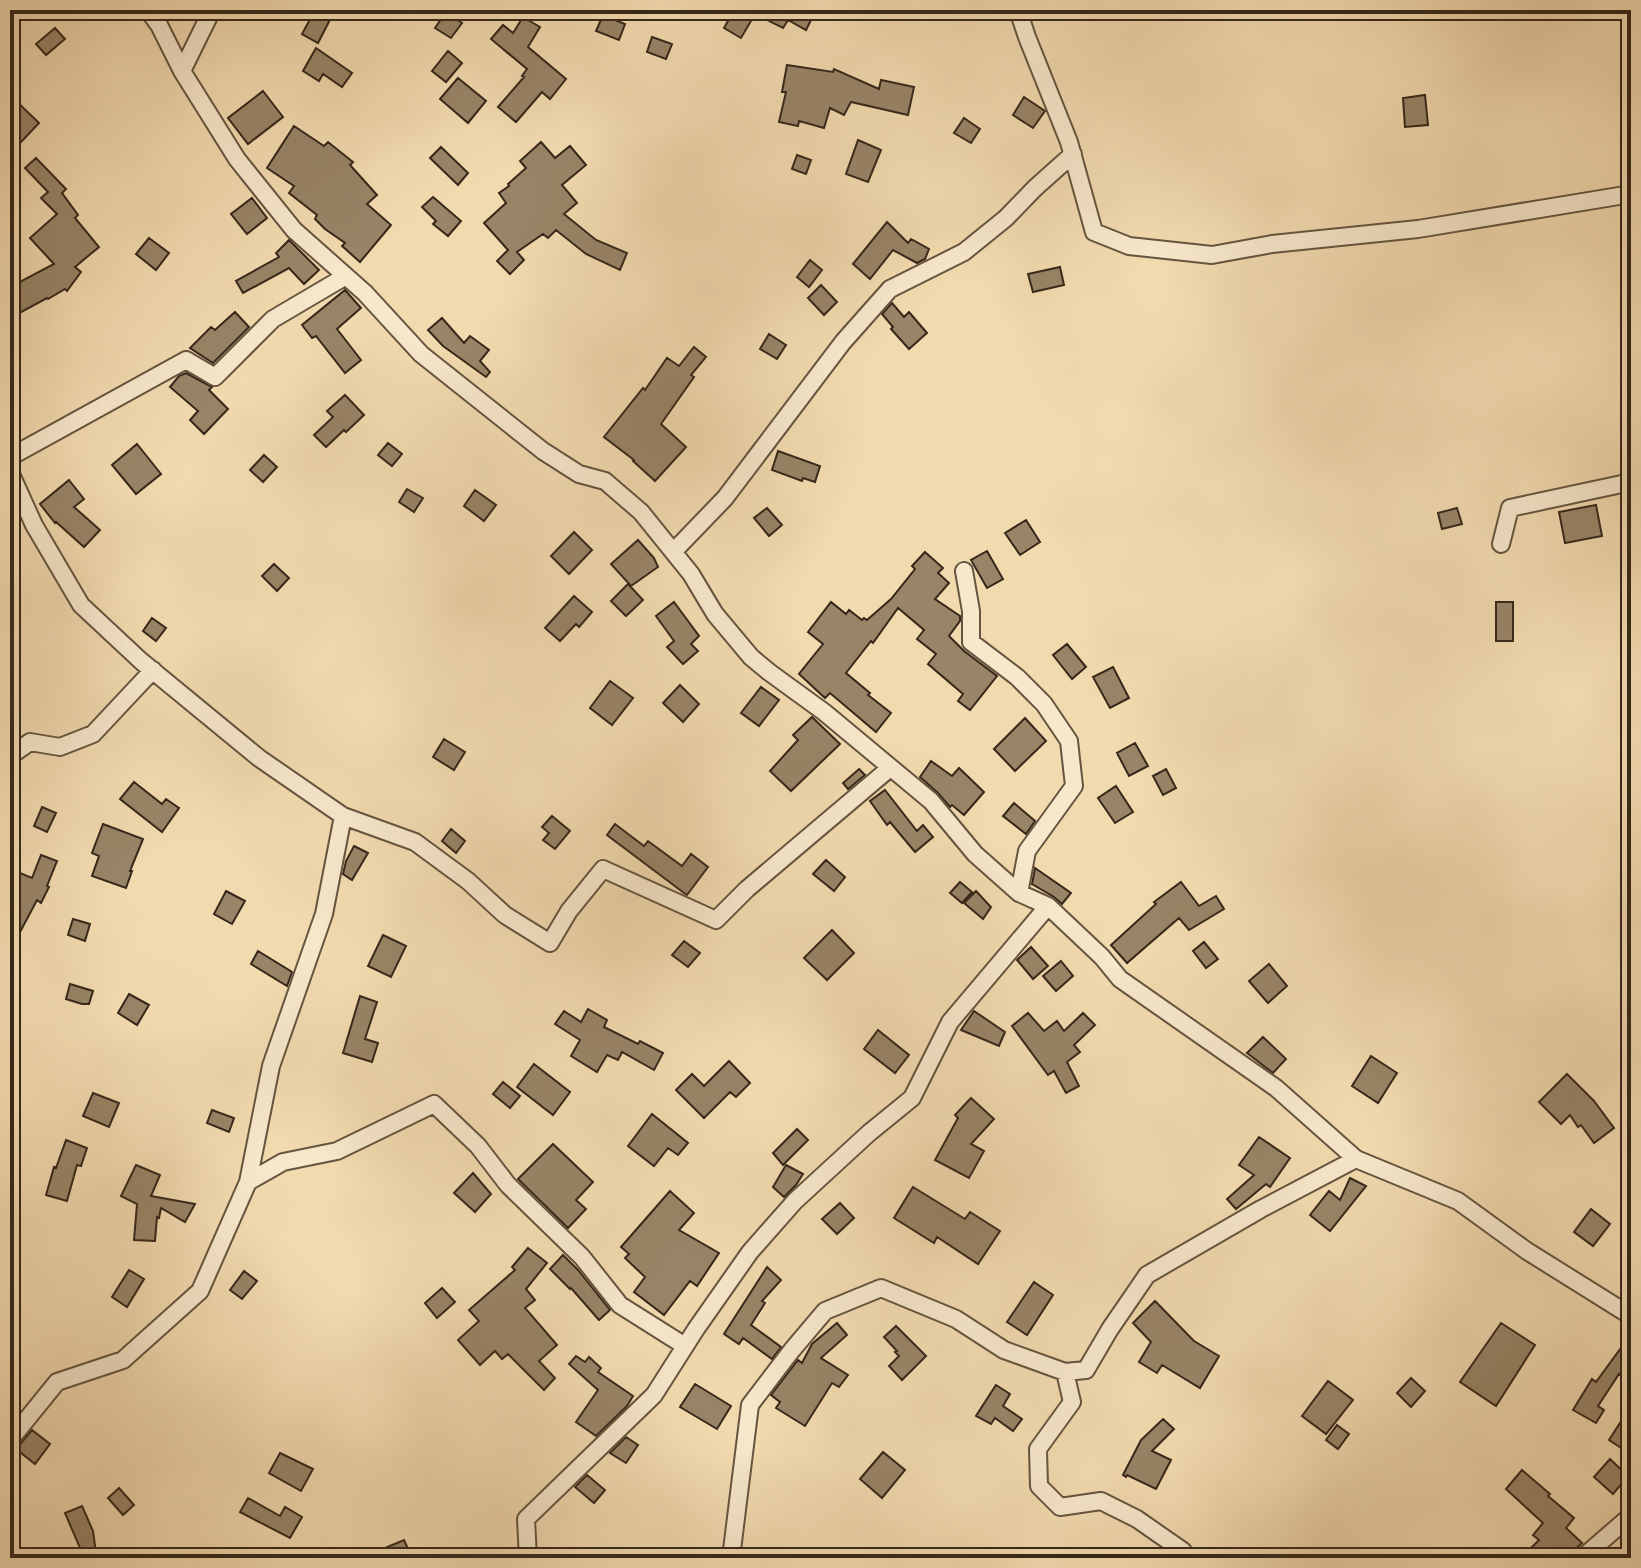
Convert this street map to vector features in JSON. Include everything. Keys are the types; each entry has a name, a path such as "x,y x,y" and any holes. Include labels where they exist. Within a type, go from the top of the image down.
{"street":[{"path":"148,10 237,159 294,230 365,293 421,354 543,451 579,474 605,481 641,512 674,551 715,614 751,657 824,712 931,801 975,854 1019,893 1048,906 1102,957 1120,979 1276,1088 1356,1159 1458,1201 1527,1251 1631,1316"},
{"path":"182,71 212,10"},
{"path":"1018,10 1069,142 1094,232 1129,246 1212,255 1272,244 1418,229 1631,194"},
{"path":"674,551 725,498 843,342 890,289 964,252 1006,218 1073,154"},
{"path":"10,457 186,360 215,377 273,319 346,276"},
{"path":"10,472 34,525 81,605 153,670 259,758 343,816 415,842 468,881 505,915 550,943 569,911 603,869 716,920 747,889 890,768"},
{"path":"1501,544 1510,508 1631,482"},
{"path":"964,571 971,611 971,642 1017,677 1044,704 1069,741 1074,786 1027,851 1019,893"},
{"path":"10,756 30,742 60,747 93,734 153,670"},
{"path":"10,1440 57,1382 123,1360 200,1291 248,1182 271,1066 324,914 343,816"},
{"path":"531,1556 526,1519 654,1395 750,1252 795,1201 912,1098 950,1022 1048,906"},
{"path":"248,1182 283,1162 337,1151 434,1104 478,1146 508,1185 582,1257 620,1305 685,1346"},
{"path":"731,1558 750,1405 825,1311 881,1288 956,1319 1004,1350 1065,1372 1086,1370 1147,1275 1356,1159"},
{"path":"1065,1372 1072,1402 1038,1449 1039,1486 1060,1507 1101,1501 1137,1519 1183,1551 1185,1558"},
{"path":"1582,1558 1627,1519 1631,1519"}],"building":[{"path":"315,10 335,10 318,43 302,34"},
{"path":"702,10 801,10 813,16 806,30 788,20 783,28 755,14 741,38 724,28 728,21"},
{"path":"446,12 462,23 451,38 435,28"},
{"path":"603,15 625,24 619,40 596,31"},
{"path":"523,17 540,27 528,47 566,79 550,99 542,92 516,122 498,107 524,77 527,69 491,39 503,25 513,33"},
{"path":"55,28 65,39 46,55 36,44"},
{"path":"652,37 672,44 666,59 647,52"},
{"path":"316,48 352,73 342,87 323,74 319,81 303,71"},
{"path":"448,51 462,63 446,82 432,71"},
{"path":"787,65 833,72 834,69 879,89 881,80 914,87 908,115 851,102 844,115 830,108 824,128 799,121 798,126 779,122 786,92 782,92"},
{"path":"458,78 486,101 468,123 440,99"},
{"path":"263,91 283,117 248,144 228,118"},
{"path":"10,95 39,123 21,142 10,131"},
{"path":"1425,95 1428,125 1405,127 1403,98"},
{"path":"1024,97 1045,111 1033,128 1013,115"},
{"path":"964,118 980,129 971,143 954,133"},
{"path":"294,126 324,146 328,142 353,162 350,165 377,195 367,204 391,225 360,262 342,246 345,243 315,219 317,215 289,193 294,186 267,168"},
{"path":"858,140 881,150 868,182 846,174"},
{"path":"541,142 555,158 570,146 586,165 562,185 577,203 564,214 596,240 627,253 620,270 586,254 556,230 548,238 543,234 517,252 524,260 510,274 497,261 508,250 484,223 506,203 499,193 526,168 520,161"},
{"path":"441,147 468,173 458,185 430,158"},
{"path":"797,155 811,160 806,174 792,169"},
{"path":"36,158 66,189 62,193 78,215 75,218 99,247 75,267 81,272 67,291 65,289 10,318 10,287 54,264 30,238 57,214 41,198 48,192 25,168"},
{"path":"433,197 461,221 448,236 433,224 436,221 422,207"},
{"path":"252,198 267,218 247,234 231,214"},
{"path":"887,222 908,243 911,239 929,249 925,259 917,263 893,250 870,279 853,264"},
{"path":"149,238 169,253 156,270 136,254"},
{"path":"289,240 319,270 304,284 289,268 243,293 236,281 279,257 276,253"},
{"path":"810,260 822,270 809,287 797,277"},
{"path":"1060,267 1064,285 1033,292 1028,274"},
{"path":"821,285 837,302 824,315 808,298"},
{"path":"345,290 361,308 337,329 361,360 345,373 316,336 312,338 302,325"},
{"path":"892,303 904,317 909,312 927,333 909,349 882,314"},
{"path":"235,312 249,327 213,363 190,348 211,327 215,330"},
{"path":"442,318 464,343 470,336 489,350 480,361 490,372 486,377 443,346 428,330"},
{"path":"769,334 786,345 777,359 760,349"},
{"path":"694,347 706,357 691,375 694,377 661,424 686,447 655,481 604,437 643,388 645,390 667,358 679,366"},
{"path":"186,373 212,387 209,390 228,409 204,434 190,420 198,411 170,387"},
{"path":"345,395 364,415 326,447 314,435 333,417 327,411"},
{"path":"388,443 402,454 392,466 378,455"},
{"path":"137,444 161,474 136,494 112,465"},
{"path":"778,451 820,466 815,482 803,478 802,481 772,470"},
{"path":"264,455 277,467 263,482 250,470"},
{"path":"69,480 84,499 74,507 100,530 84,547 55,523 40,504"},
{"path":"407,489 423,498 414,512 399,502"},
{"path":"475,490 496,505 484,521 464,506"},
{"path":"1596,505 1602,536 1565,543 1559,512"},
{"path":"767,508 782,525 769,536 754,518"},
{"path":"1457,508 1462,524 1442,529 1438,513"},
{"path":"1026,520 1040,542 1020,555 1005,533"},
{"path":"574,532 592,550 569,574 551,556"},
{"path":"638,540 658,567 631,586 611,564"},
{"path":"987,551 1003,579 987,588 971,560"},
{"path":"925,552 943,568 938,573 949,583 935,599 960,616 960,621 949,636 997,676 970,710 958,701 963,694 928,664 936,654 917,639 924,630 898,608 846,673 891,713 876,732 830,693 825,698 799,674 823,644 808,632 831,602 846,614 849,610 862,620 867,620 891,599"},
{"path":"274,564 289,578 277,591 262,576"},
{"path":"628,584 643,600 626,616 611,601"},
{"path":"574,596 592,612 560,641 545,628"},
{"path":"674,602 699,636 691,644 698,651 683,664 667,647 674,641 656,616"},
{"path":"1496,602 1513,602 1513,641 1496,641"},
{"path":"152,618 166,628 156,641 143,631"},
{"path":"1067,644 1086,667 1072,679 1053,655"},
{"path":"1113,667 1129,698 1110,708 1093,677"},
{"path":"610,681 633,698 612,725 590,708"},
{"path":"680,685 699,704 683,722 663,703"},
{"path":"761,687 779,700 759,726 741,713"},
{"path":"812,717 840,744 791,791 770,771 798,740 793,735"},
{"path":"1025,718 1046,741 1015,771 994,749"},
{"path":"444,739 465,752 454,770 433,757"},
{"path":"1135,743 1148,766 1129,776 1117,753"},
{"path":"931,761 952,776 959,768 984,792 964,815 952,805 950,807 920,777"},
{"path":"859,769 865,775 848,789 843,783"},
{"path":"1166,769 1176,788 1163,795 1153,776"},
{"path":"134,782 162,804 166,799 179,808 162,832 120,799"},
{"path":"1116,786 1133,812 1115,823 1098,798"},
{"path":"885,790 917,831 923,825 933,837 915,852 890,822 887,825 870,801"},
{"path":"1014,803 1035,821 1026,834 1003,816"},
{"path":"42,807 56,813 47,832 34,826"},
{"path":"552,816 570,831 555,849 543,840 549,833 542,827"},
{"path":"103,824 143,839 126,888 92,876 99,856 92,853"},
{"path":"615,824 644,846 648,841 682,866 691,854 708,867 687,895 607,835"},
{"path":"451,829 465,841 456,853 442,841"},
{"path":"354,846 368,853 352,880 343,874"},
{"path":"41,855 57,861 49,887 41,903 37,900 10,951 10,879 16,882 20,873 32,878"},
{"path":"826,860 845,877 834,891 813,874"},
{"path":"1035,868 1071,893 1062,904 1032,884"},
{"path":"960,882 972,892 962,903 950,893"},
{"path":"1181,882 1199,906 1216,896 1224,909 1189,930 1179,918 1127,963 1111,945 1156,904 1154,902"},
{"path":"226,891 245,901 232,924 214,914"},
{"path":"976,891 991,907 983,919 964,903"},
{"path":"73,919 90,924 85,941 68,935"},
{"path":"832,930 854,953 827,980 804,958"},
{"path":"383,935 406,946 391,977 368,966"},
{"path":"684,941 700,953 688,967 672,955"},
{"path":"1204,942 1218,959 1206,968 1193,951"},
{"path":"1031,947 1048,966 1033,979 1017,960"},
{"path":"258,951 292,972 287,986 251,964"},
{"path":"1061,961 1073,976 1056,991 1043,976"},
{"path":"1269,964 1287,986 1268,1003 1249,981"},
{"path":"70,984 93,991 89,1004 66,999"},
{"path":"129,994 149,1005 137,1025 118,1013"},
{"path":"360,996 377,1002 365,1039 378,1043 372,1062 343,1053"},
{"path":"588,1009 607,1020 604,1027 663,1053 654,1070 622,1052 618,1060 607,1055 597,1072 571,1056 580,1040 555,1024 564,1011 581,1022"},
{"path":"974,1011 1005,1032 999,1046 961,1030"},
{"path":"1028,1013 1044,1031 1057,1021 1064,1031 1083,1013 1095,1025 1074,1045 1080,1052 1067,1062 1079,1086 1066,1093 1054,1071 1048,1075 1012,1026"},
{"path":"878,1030 909,1055 895,1073 864,1049"},
{"path":"1263,1037 1286,1059 1273,1073 1247,1053"},
{"path":"1371,1056 1397,1073 1378,1103 1352,1086"},
{"path":"729,1061 750,1083 736,1097 730,1092 704,1118 676,1090 692,1074 704,1086"},
{"path":"534,1064 570,1092 553,1115 517,1087"},
{"path":"1567,1074 1594,1101 1614,1128 1594,1143 1570,1115 1561,1124 1539,1102"},
{"path":"503,1082 520,1096 510,1108 493,1094"},
{"path":"93,1093 119,1103 109,1127 83,1116"},
{"path":"971,1098 994,1119 971,1144 984,1151 969,1178 935,1160 958,1118 955,1115"},
{"path":"212,1110 234,1118 229,1132 207,1123"},
{"path":"652,1114 688,1143 678,1155 668,1148 654,1166 628,1146"},
{"path":"797,1129 808,1140 783,1165 773,1153"},
{"path":"1259,1137 1290,1158 1270,1187 1266,1184 1236,1209 1227,1199 1254,1175 1239,1165"},
{"path":"66,1140 87,1148 81,1166 77,1165 67,1201 46,1195"},
{"path":"553,1144 593,1182 576,1200 586,1209 568,1228 518,1179"},
{"path":"136,1165 160,1175 151,1196 195,1204 185,1222 161,1208 155,1241 134,1240 137,1204 121,1196"},
{"path":"786,1165 803,1174 784,1197 773,1187"},
{"path":"473,1173 491,1194 475,1212 454,1193"},
{"path":"1350,1178 1366,1186 1330,1231 1310,1215 1329,1191 1340,1200"},
{"path":"913,1187 965,1219 970,1212 1000,1231 978,1264 937,1237 934,1243 894,1218"},
{"path":"670,1191 694,1213 679,1230 719,1253 697,1286 690,1281 664,1315 634,1292 645,1277 625,1258 629,1254 621,1247"},
{"path":"840,1203 854,1218 837,1234 822,1219"},
{"path":"1591,1209 1610,1224 1593,1246 1574,1232"},
{"path":"528,1248 547,1263 526,1289 535,1300 525,1308 557,1345 539,1361 555,1378 544,1390 508,1354 502,1359 495,1351 480,1365 458,1340 479,1321 469,1310 515,1270 512,1267"},
{"path":"563,1255 610,1310 599,1320 550,1269"},
{"path":"767,1267 781,1280 762,1301 765,1303 751,1325 781,1347 772,1359 743,1338 739,1344 724,1334"},
{"path":"129,1270 144,1279 127,1307 112,1297"},
{"path":"244,1271 257,1281 242,1299 230,1290"},
{"path":"1034,1282 1053,1295 1027,1335 1007,1322"},
{"path":"442,1288 455,1302 437,1318 425,1303"},
{"path":"1155,1301 1194,1341 1219,1356 1200,1388 1162,1365 1157,1373 1139,1362 1151,1342 1133,1323"},
{"path":"837,1323 847,1335 821,1358 848,1375 839,1387 832,1383 805,1426 776,1408 780,1402 771,1395 798,1360 802,1363 812,1344"},
{"path":"1501,1323 1535,1345 1496,1406 1460,1382"},
{"path":"896,1326 926,1356 902,1380 889,1366 899,1356 897,1351 884,1337"},
{"path":"1631,1334 1631,1382 1619,1374 1598,1406 1604,1410 1596,1423 1573,1410 1592,1379 1596,1382"},
{"path":"576,1356 585,1362 589,1357 601,1368 598,1372 633,1396 596,1436 576,1422 598,1390 569,1364"},
{"path":"1411,1378 1425,1391 1411,1407 1397,1393"},
{"path":"1328,1381 1353,1400 1326,1434 1302,1416"},
{"path":"695,1384 731,1406 717,1429 680,1407"},
{"path":"996,1385 1010,1394 1003,1406 1022,1419 1013,1431 995,1418 991,1424 976,1416"},
{"path":"1163,1419 1174,1429 1152,1451 1171,1460 1156,1489 1123,1475 1141,1440"},
{"path":"1620,1423 1631,1430 1621,1448 1609,1440"},
{"path":"1337,1425 1349,1434 1338,1449 1326,1440"},
{"path":"32,1430 50,1444 35,1464 16,1449"},
{"path":"626,1437 638,1445 626,1463 610,1453"},
{"path":"883,1452 905,1470 882,1498 860,1479"},
{"path":"280,1453 313,1469 301,1491 269,1473"},
{"path":"1610,1459 1628,1476 1613,1494 1594,1477"},
{"path":"1522,1470 1574,1518 1566,1528 1582,1543 1571,1558 1521,1558 1539,1540 1533,1535 1543,1523 1506,1489"},
{"path":"587,1475 605,1490 594,1503 575,1487"},
{"path":"119,1488 134,1505 123,1515 108,1498"},
{"path":"248,1498 280,1516 285,1507 302,1517 290,1538 240,1512"},
{"path":"82,1506 93,1531 96,1553 83,1555 65,1513"},
{"path":"404,1540 412,1558 361,1558"}]}
